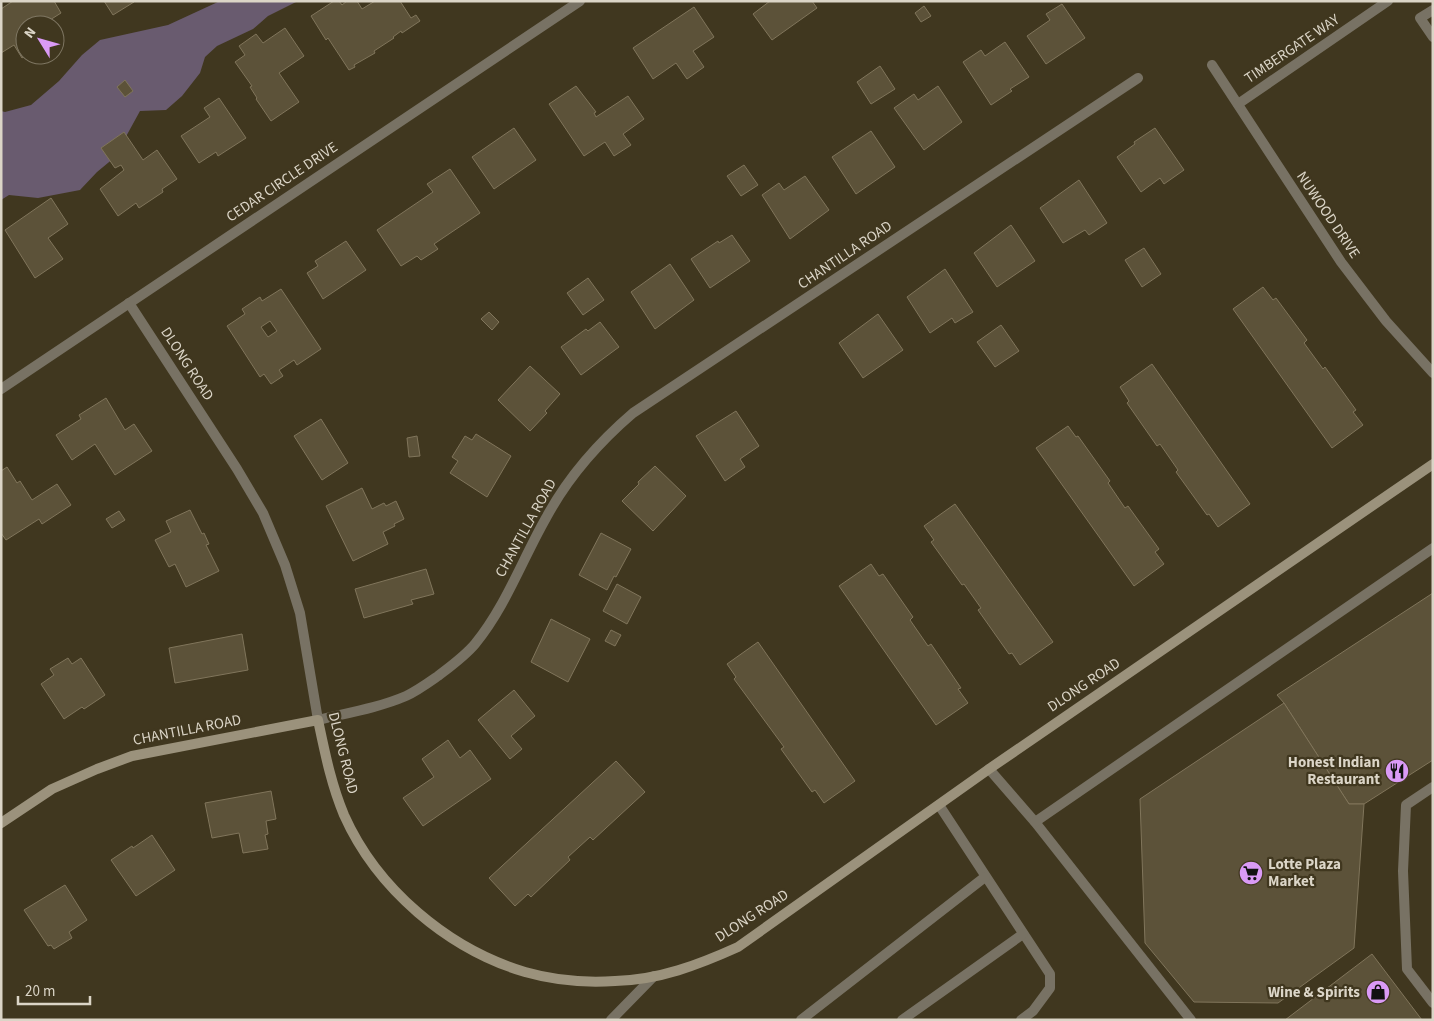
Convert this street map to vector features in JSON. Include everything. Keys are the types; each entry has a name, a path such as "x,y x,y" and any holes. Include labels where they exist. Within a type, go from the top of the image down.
{"street":[{"name":"CEDAR CIRCLE DRIVE","path":"1,389 580,1"},
{"name":"TIMBERGATE WAY","path":"1238,104 1388,1"},
{"path":"1433,10 1420,18 1433,37"},
{"name":"NUWOOD DRIVE","path":"1212,65 1341,262 1386,321 1433,372"},
{"name":"CHANTILLA ROAD","path":"1,823 52,789 132,756 318,720 378,706 406,696 455,664 474,645 495,617 546,518 565,486 610,433 633,413 1138,78"},
{"name":"DLONG ROAD","path":"129,303 237,469 263,513 285,564 300,613 318,720 330,776 345,816 367,855 384,880 417,911 449,937 489,959 526,972 577,980 615,981 654,976 700,964 738,947 989,769 1433,464"},
{"path":"1034,822 1433,548"},
{"path":"989,769 1034,822 1191,1020"},
{"path":"1433,788 1406,805 1403,871 1407,969 1433,1003"},
{"path":"939,805 1050,974 1050,988 1033,1012 1021,1020"},
{"path":"801,1020 985,877"},
{"path":"902,1020 1023,934"},
{"path":"611,1020 654,976"}],"shaded area":[{"path":"220,1 298,1 268,16 253,29 217,46 205,57 200,73 182,96 166,110 140,111 123,142 120,153 97,172 80,190 38,198 9,195 1,200 1,111 5,112 31,105 59,81 82,55 100,40 168,25"}],"building":[{"path":"13,1 54,1 61,13 58,15 15,15 15,47 14,45 1,53 1,9"},
{"path":"104,1 133,1 134,2 113,15"},
{"path":"334,1 339,1 342,5 347,1 357,1 362,9 375,1 400,1 411,18 416,15 420,21 402,33 401,31 374,51 375,53 349,70 328,38 326,40 311,16"},
{"path":"770,1 812,1 817,8 772,40 753,14"},
{"path":"1062,4 1085,38 1046,64 1027,36 1050,20 1046,14"},
{"path":"924,6 931,16 921,22 915,13"},
{"path":"694,7 714,37 693,51 704,67 687,79 676,63 653,79 633,48"},
{"path":"285,28 304,56 279,73 299,102 271,121 256,99 250,87 252,86 235,62 245,55 239,46 256,34 263,43"},
{"path":"1005,42 1029,77 1010,89 1012,91 991,105 963,62 981,50 985,56"},
{"path":"880,66 895,89 871,104 857,82"},
{"path":"125,80 133,91 125,97 117,87"},
{"path":"576,86 596,112 594,113 596,117 628,96 644,119 623,134 631,145 614,156 605,142 584,156 549,104"},
{"path":"938,86 962,122 924,150 894,108 914,94 918,100"},
{"path":"219,98 246,138 218,156 216,152 199,163 181,136 210,117 204,108"},
{"path":"514,128 536,160 494,189 472,157"},
{"path":"1155,128 1184,170 1164,184 1160,178 1141,192 1117,157 1135,144 1134,142"},
{"path":"871,131 895,167 856,194 832,157"},
{"path":"124,132 143,160 157,150 177,179 162,189 163,192 139,208 136,203 118,216 100,189 124,170 121,165 115,168 101,148"},
{"path":"744,165 758,185 741,196 727,176"},
{"path":"450,169 480,213 434,244 438,249 421,260 417,256 401,266 377,230 433,192 427,184"},
{"path":"805,176 829,210 790,239 762,195 779,183 784,190"},
{"path":"1079,180 1107,223 1089,235 1085,230 1063,243 1040,208"},
{"path":"51,198 68,224 48,238 63,259 35,278 5,230"},
{"path":"1011,225 1035,261 997,287 974,253"},
{"path":"732,235 750,261 710,288 691,259 718,241 719,243"},
{"path":"346,241 366,270 323,299 307,273 318,266 315,261"},
{"path":"1144,248 1161,274 1142,287 1125,260"},
{"path":"670,264 694,300 655,329 631,292"},
{"path":"945,269 973,312 955,323 952,318 930,333 907,297"},
{"path":"588,278 604,300 583,315 567,293"},
{"path":"1263,287 1273,300 1276,298 1307,340 1304,343 1323,369 1325,367 1356,410 1353,412 1363,425 1332,448 1233,309"},
{"path":"281,289 321,349 297,365 294,360 279,370 283,376 271,384 264,374 260,377 227,326 245,314 242,309 260,297 262,301","holes":["270,321 277,331 268,337 261,327"]},
{"path":"489,312 499,322 492,330 481,319"},
{"path":"878,314 903,350 863,378 839,343"},
{"path":"600,322 619,347 581,375 561,347 586,329 588,331"},
{"path":"1001,325 1019,351 995,367 977,342"},
{"path":"1152,364 1250,504 1218,527 1176,472 1178,470 1160,444 1157,446 1127,403 1129,401 1120,387"},
{"path":"530,366 560,394 545,411 547,413 530,431 498,400"},
{"path":"106,398 125,430 134,424 152,451 115,475 95,444 72,460 56,435 81,419 79,415"},
{"path":"736,411 759,446 740,459 745,467 725,481 696,436"},
{"path":"321,419 348,463 322,480 294,436"},
{"path":"1068,426 1076,437 1078,436 1110,481 1108,483 1125,508 1128,506 1159,549 1155,552 1164,564 1134,586 1036,448"},
{"path":"476,434 511,456 487,497 450,473 458,461 452,457 465,436 472,440"},
{"path":"417,436 420,456 409,457 407,438"},
{"path":"655,466 686,496 653,531 622,501"},
{"path":"7,467 17,483 20,481 32,500 57,484 71,505 42,524 39,519 6,540 1,533 1,471"},
{"path":"362,488 372,509 384,503 386,506 396,501 404,519 383,532 388,544 353,561 326,506"},
{"path":"955,504 1053,642 1020,665 1012,653 1009,654 978,610 981,608 931,542 934,540 924,526"},
{"path":"190,510 202,534 204,533 209,544 206,545 219,571 186,587 175,564 169,567 155,540 171,532 166,521"},
{"path":"119,511 125,520 112,528 106,519"},
{"path":"601,533 631,549 607,590 579,575"},
{"path":"871,564 879,576 883,574 913,617 910,620 928,646 931,644 961,688 958,689 968,703 936,725 839,586"},
{"path":"426,569 434,594 411,600 413,604 364,618 355,589"},
{"path":"617,584 641,597 627,624 603,611"},
{"path":"1433,593 1433,760 1364,804 1349,804 1277,695"},
{"path":"551,619 590,639 568,682 531,662"},
{"path":"611,630 621,635 615,646 605,641"},
{"path":"242,634 248,670 175,683 169,648"},
{"path":"758,642 855,781 824,803 815,790 812,792 781,749 784,747 734,679 736,677 727,664"},
{"path":"68,658 72,664 81,658 105,695 64,719 41,684 54,675 50,669"},
{"path":"514,690 535,716 511,736 522,749 510,759 478,720"},
{"name":"Lotte Plaza Market","path":"1284,703 1349,804 1364,804 1354,948 1278,1003 1194,1002 1145,943 1140,799"},
{"path":"448,740 460,758 470,750 491,779 423,826 403,798 434,777 422,759"},
{"path":"616,761 645,792 593,840 590,837 568,857 570,860 531,897 528,894 515,906 489,878"},
{"path":"271,791 276,819 266,821 268,834 265,835 268,849 243,853 239,833 212,838 205,803"},
{"path":"152,835 175,870 136,896 111,860"},
{"path":"65,885 87,920 69,932 72,938 54,949 51,945 48,946 24,910"},
{"path":"1372,954 1422,1020 1285,1020"}],"place":[{"name":"Honest Indian Restaurant","path":"1397,771"},
{"name":"Lotte Plaza Market","path":"1251,873"},
{"name":"Wine & Spirits","path":"1378,992"}]}
